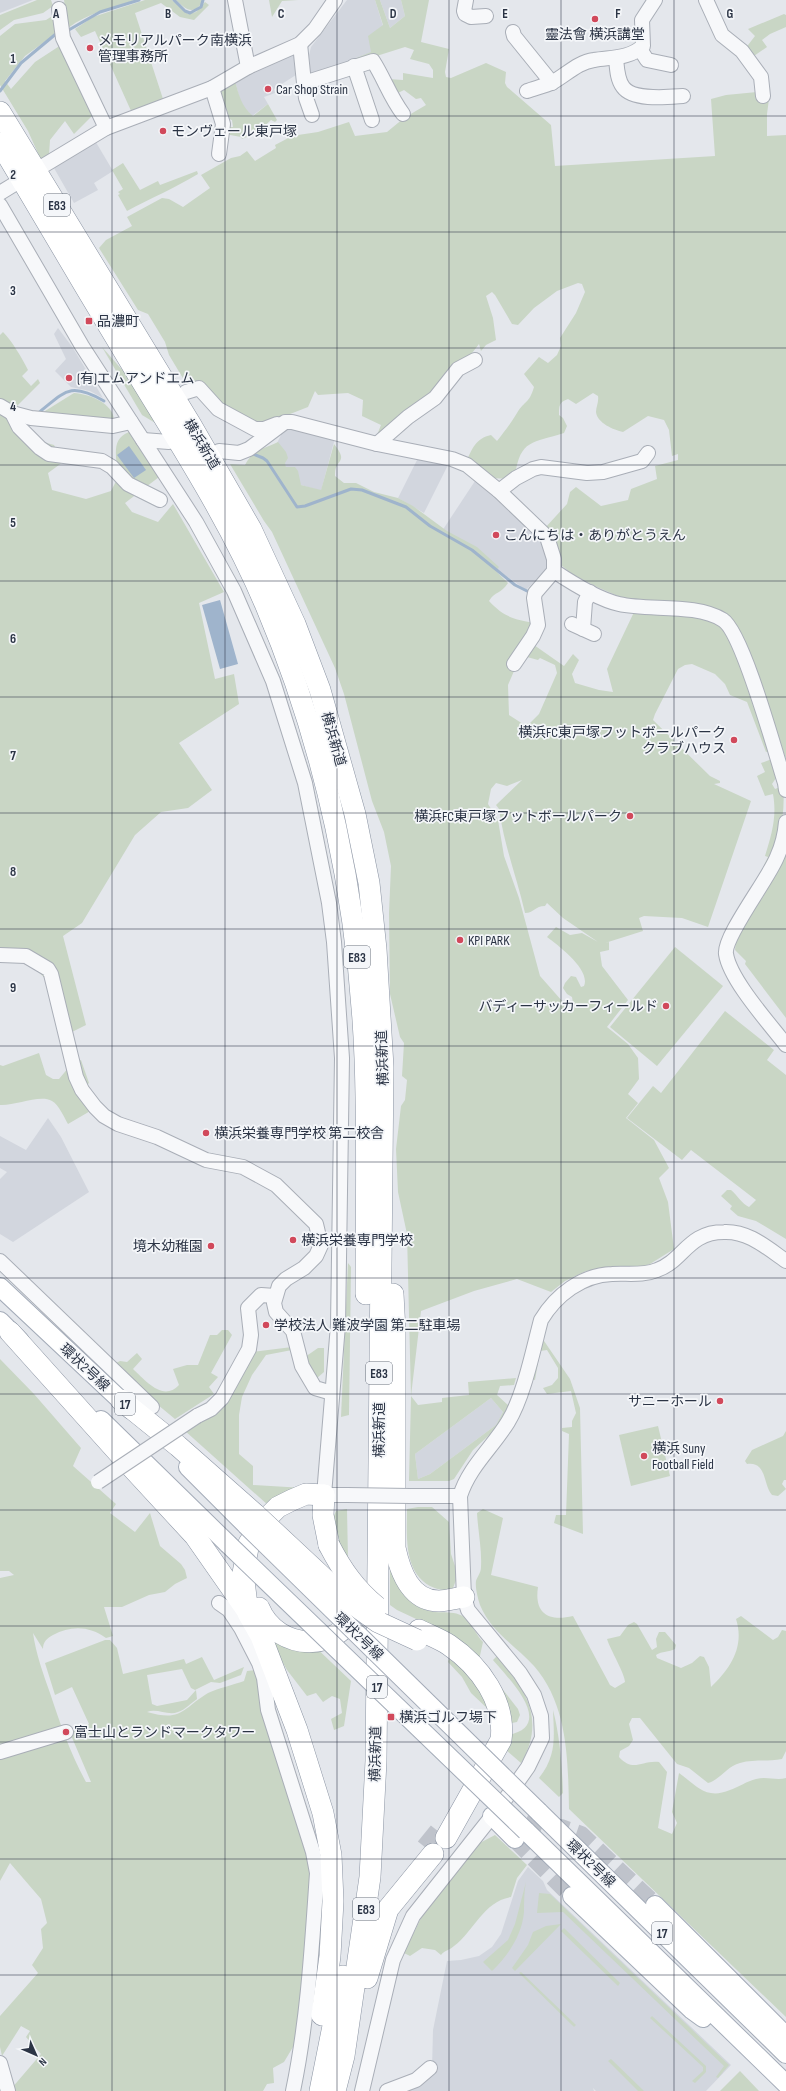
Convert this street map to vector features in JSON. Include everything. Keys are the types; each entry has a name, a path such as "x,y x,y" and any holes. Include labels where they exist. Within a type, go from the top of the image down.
{"highway":[{"name":"横浜新道","path":"0,112 190,425 251,529 295,624 320,690 355,814 369,883 376,949 383,1067 384,1146 379,1339 376,1761 370,1878 344,2056 335,2091"},
{"name":"横浜新道","path":"0,143 76,272 187,452 238,546 265,603 289,664 330,799 342,858 360,980 365,1058 367,1334 363,1739 358,1854 344,1971 320,2091"},
{"path":"384,1146 395,1331 395,1548 400,1570 409,1585 420,1595 438,1601 464,1597"},
{"path":"5,1326 195,1536 248,1613 261,1636 297,1730 323,1813 331,1855 333,1901 330,1948 311,2091"},
{"path":"121,1400 178,1446 251,1520 346,1599 378,1622 418,1635"},
{"path":"248,1613 243,1573 250,1543 263,1522 278,1508 299,1497 306,1494 324,1495"},
{"path":"324,1495 282,1515 265,1529 255,1547 250,1579 253,1594 260,1611 270,1626 282,1636 293,1641 316,1641 341,1630 354,1616 364,1577"},
{"path":"324,1495 323,1515 329,1545 342,1570 360,1593 379,1608 464,1666 483,1684 498,1704 503,1727 501,1740 475,1787 442,1835"},
{"path":"344,2056 388,1909 412,1867 430,1851"}],"main road":[{"name":"環状2号線","path":"0,1287 121,1400"},
{"name":"環状2号線","path":"5,1326 228,1544 526,1826 786,2084"},
{"name":"環状2号線","path":"251,1520 526,1826 786,2054"},
{"path":"504,1800 526,1826"},
{"path":"492,1816 526,1826"},
{"path":"572,1896 692,2010 760,2059"},
{"path":"655,1905 786,2036"}],"street":[{"path":"235,0 248,67"},
{"path":"43,166 106,128 212,88 248,67 300,44 315,28 335,0"},
{"path":"466,0 464,11 465,14 471,17 486,16"},
{"path":"527,91 552,83 577,66 592,60 616,58 636,52 643,46 642,20 655,0"},
{"path":"706,0 722,35 742,51 761,77 763,96"},
{"path":"59,9 63,38 106,128"},
{"path":"513,32 514,36 552,83"},
{"path":"300,44 306,98 312,115"},
{"path":"640,49 647,60 671,65"},
{"path":"616,58 620,81 624,88 632,94 658,98 683,96"},
{"path":"304,83 373,61 382,74 388,92 403,114"},
{"path":"354,66 372,120"},
{"path":"212,88 223,124 219,154"},
{"path":"0,193 13,185"},
{"path":"0,205 82,346 196,522 234,591 273,681 293,743 313,821 329,902 334,942 342,1058 338,1325 324,1495 460,1496"},
{"path":"377,444 408,417 435,398 458,369 475,360"},
{"path":"186,392 199,388 218,409 255,429 292,422 377,444 452,459 467,465 499,491 547,536 554,559 554,571 535,593 534,598 538,625 533,636 514,664"},
{"path":"6,410 31,418 113,426 131,422"},
{"path":"6,410 19,427 40,448 49,454 102,461 112,467 128,484 160,500"},
{"path":"219,451 239,453 249,449 286,422"},
{"path":"143,440 169,442"},
{"path":"499,491 516,478 541,467 587,473 603,472 642,461 648,453"},
{"path":"554,571 576,585 619,604 686,610 708,614 724,620 733,632 747,662 786,790"},
{"path":"583,629 585,602 590,592"},
{"path":"786,822 777,858 765,880 733,930 725,952 734,974 786,1045"},
{"path":"0,955 26,956 48,970 51,974 76,1077 88,1100 104,1116 118,1124 157,1137 206,1160 243,1167 276,1185 309,1215 316,1224 321,1245 316,1256 304,1268 286,1279 279,1286 275,1296 276,1312 293,1331 302,1366 315,1388 332,1394"},
{"path":"362,2091 392,1960 402,1937 414,1916 504,1800 536,1754 542,1738 541,1716 534,1695 523,1679 474,1619 464,1597 460,1496 464,1483 472,1470 508,1422 520,1393 541,1320 546,1311 570,1289 587,1278 601,1275 645,1274 659,1270 694,1241 718,1232 733,1232 752,1238 786,1261"},
{"path":"0,1261 152,1407"},
{"path":"98,1482 211,1409 222,1398 249,1349 251,1335 248,1308 260,1296 275,1296"},
{"path":"219,1603 228,1610 241,1628 259,1663 264,1678 268,1710 313,1852 317,1873 306,2000 299,2062 293,2091"},
{"path":"0,1752 66,1732"},
{"path":"0,2063 8,2091"},
{"path":"387,2091 416,2080 430,2068"}],"shaded area":[{"path":"0,0 33,0 0,13"},
{"path":"347,0 375,0 383,26 372,52 314,75 310,74 309,55 311,47"},
{"path":"380,0 401,0 405,16 390,28"},
{"path":"294,52 299,73 274,89 275,93 264,97 268,104 252,116 245,109 240,100 235,81"},
{"path":"94,139 113,171 94,183 98,190 74,203 54,168"},
{"path":"58,328 73,348 103,398 90,391 71,387 55,371 66,359 54,334"},
{"path":"288,428 335,438 321,491 301,485 286,467 276,445 282,433"},
{"path":"419,456 449,463 424,513 398,498"},
{"name":"こんにちは・ありがとうえん","path":"477,478 540,533 549,566 526,590 442,531"},
{"path":"48,1118 61,1137 89,1192 13,1242 0,1234 0,1179 7,1172 0,1168 0,1136 26,1150"},
{"path":"491,1398 503,1412 496,1425 430,1474 418,1479 415,1454"},
{"path":"528,1867 543,1881 547,1890 731,2065 706,2091 596,2091 593,2088 594,2091 385,2091 432,2069 433,2030 447,1961 479,1956 492,1947 501,1934 518,1881"}],"green space":[{"path":"37,0 51,0 53,6 43,13 14,20 0,30 0,15"},
{"path":"64,0 135,0 84,18 68,28"},
{"path":"145,0 172,0 188,14 196,12 205,2 209,5 194,20 180,17 161,3 135,13 164,102 132,113 95,31 81,37 75,29 93,17"},
{"path":"176,0 202,0 202,2 196,9 189,10"},
{"path":"269,0 298,0 282,1 272,17"},
{"path":"375,0 380,0 390,28 405,16 401,0 429,0 421,42 449,49 445,72 446,77 451,78 486,63 506,72 505,83 507,87 551,125 555,166 715,156 711,99 726,95 757,92 769,99 767,136 786,135 786,759 762,688 735,627 625,599 572,574 561,565 545,528 567,504 570,492 576,487 601,506 628,500 631,489 657,479 655,466 678,460 678,454 672,456 669,430 664,420 648,416 623,432 615,430 603,423 597,416 598,396 593,393 576,404 568,399 561,403 559,407 559,415 563,418 567,426 564,433 530,444 520,455 515,476 500,479 494,478 484,474 466,462 478,441 491,435 497,441 529,399 534,387 524,374 539,357 548,363 557,355 561,346 560,338 576,313 585,292 582,284 578,283 557,291 534,308 518,325 512,324 492,292 486,296 493,318 496,340 486,345 481,351 479,344 444,383 375,440 381,425 362,416 363,400 348,393 318,395 315,391 308,407 262,425 187,385 169,355 165,342 148,314 138,310 99,248 106,240 132,226 127,217 162,198 169,199 183,207 210,188 201,175 247,151 255,161 276,148 275,145 296,134 318,132 349,122 355,136 387,132 404,118 426,105 421,98 416,99 404,90 394,95 388,79 403,80 403,73 433,78 433,70 429,64 410,59 414,50 405,47 345,66 344,63 371,52 368,36 383,25"},
{"path":"784,14 786,15 786,27 770,34 762,40 767,47 751,58 745,49 755,36 748,29"},
{"path":"54,15 58,32 25,56 5,81 11,89 35,62 61,45 94,114 74,134 65,121 50,140 49,155 41,160 28,131 0,85 0,36 15,24 46,20"},
{"path":"235,81 243,104 253,116 268,104 277,120 275,122 271,120 258,132 242,139 241,137 225,134 226,127 233,127 232,120 225,118 215,90"},
{"path":"123,163 140,190 158,181 160,185 197,171 198,174 127,211 118,195 120,194 118,192 123,189 112,170"},
{"path":"3,332 17,350 28,370 22,376 31,386 38,379 40,383 13,410 0,401 0,335"},
{"path":"102,347 132,381 162,427 142,415"},
{"path":"74,393 86,395 105,404 113,414 114,420 37,416"},
{"path":"0,409 28,423 31,435 43,442 54,445 63,462 48,473 52,490 86,499 111,491 117,478 117,446 119,440 129,432 159,477 125,503 132,512 158,522 173,504 224,592 199,603 215,679 234,674 239,704 179,743 212,790 188,808 161,812 135,835 82,923 63,936 86,1025 62,1037 50,983 25,959 0,953"},
{"path":"278,442 286,452 288,458 285,463 286,467 295,467 298,471 301,485 321,490 334,444 341,455 340,461 335,470 335,476 344,483 356,483 374,492 398,498 413,506 447,531 477,547 499,567 496,571 508,583 489,601 504,614 534,623 507,663 514,671 508,685 509,715 523,724 530,723 539,714 557,673 555,665 540,658 538,660 527,657 534,645 564,666 573,654 579,660 572,674 575,683 599,690 613,692 607,669 635,610 707,619 722,626 730,634 770,751 766,752 747,702 730,695 725,684 715,674 692,664 685,665 678,669 653,720 710,776 720,781 720,783 714,784 751,801 708,927 682,918 644,916 639,918 643,931 605,943 609,942 609,950 600,952 602,966 628,1000 607,1027 628,1044 638,1058 639,1079 628,1094 638,1103 626,1118 654,1140 669,1168 659,1178 668,1202 674,1249 650,1264 640,1267 586,1271 565,1281 551,1292 517,1279 474,1291 421,1311 411,1396 407,1234 398,1192 396,1149 401,1106 405,1100 407,1080 402,1076 404,1043 400,1037 390,994 389,913 391,866 384,832 372,801 344,694 335,668 272,532 230,464 245,465 256,452","holes":["522,780 496,805 499,809 504,836 525,913 545,906 547,903 563,918 598,942 582,933 570,935 556,927 547,937 573,959 583,973 585,980 584,986 581,987 576,977 571,976 563,988 567,994 572,997 573,1003 570,1010 540,976 519,898 504,856 498,820 488,804 491,789 496,783 507,786"]},
{"path":"772,759 778,775 772,784 775,789 783,786 784,797 781,828 770,867 764,865 768,857 765,856 773,825 773,794 765,796 757,776 765,772 761,763"},
{"path":"786,849 786,1018 745,964 746,961 735,950 736,939 746,923 744,922 763,897"},
{"name":"バディーサッカーフィールド","path":"675,947 723,986 657,1066 610,1027"},
{"path":"725,1011 774,1050 767,1060 786,1075 786,1239 756,1221 738,1216 730,1209 732,1206 721,1196 727,1190 731,1190 744,1204 749,1207 756,1200 691,1150 682,1160 627,1118 653,1086 661,1093"},
{"path":"39,1053 46,1075 53,1079 59,1079 69,1067 81,1060 89,1083 78,1093 92,1110 68,1124 57,1105 47,1099 34,1099 13,1104 0,1105 0,1065 3,1066"},
{"path":"348,1263 351,1267 349,1415 341,1417"},
{"path":"222,1330 228,1330 232,1335 211,1373 218,1377 209,1387 214,1394 175,1419 129,1381 114,1364 120,1361 127,1362 137,1353 142,1359 133,1369 155,1388 161,1391 173,1390 179,1385 173,1369 187,1365 198,1365 210,1335 217,1335"},
{"path":"542,1338 570,1379 580,1408 583,1534 554,1523 556,1515 566,1515 569,1434 562,1431 562,1428 572,1427 572,1421 576,1413 571,1391 547,1394 543,1388 552,1385 558,1378 558,1368 547,1350 540,1351 535,1380 531,1379"},
{"path":"292,1347 292,1350 266,1355 252,1375 242,1397 239,1415 239,1454 253,1466 253,1485 304,1488 269,1506 184,1430 213,1411 252,1352"},
{"path":"318,1348 324,1348 324,1372 317,1378 313,1374 305,1357"},
{"path":"0,1359 34,1394 81,1448 73,1466 116,1504 110,1513 135,1532 150,1513 160,1546 181,1564 185,1570 187,1578 175,1584 165,1592 149,1595 122,1607 104,1607 113,1636 106,1638 94,1631 73,1628 49,1637 45,1642 43,1649 33,1633 40,1663 62,1727 70,1749 86,1782 91,1782 70,1733 89,1724 72,1687 55,1695 45,1663 105,1640 110,1640 117,1648 123,1674 184,1659 186,1664 202,1657 214,1680 244,1667 241,1675 220,1683 211,1682 195,1690 191,1688 182,1669 147,1675 152,1704 157,1706 187,1700 196,1690 197,1699 181,1711 174,1713 155,1711 147,1712 168,1716 175,1715 187,1709 208,1693 244,1681 247,1671 257,1670 317,1856 299,2037 284,2062 273,2068 274,2083 267,2084 263,2091 12,2091 11,2089 41,2054 26,2037 30,2031 21,2026 2,2056 0,2047 0,2016 38,1973 32,1965 43,1948 41,1929 47,1923 41,1899 10,1863 0,1881 0,1578 14,1575 9,1571 0,1571"},
{"path":"516,1378 514,1385 500,1386 497,1395 509,1406 498,1427 473,1450 454,1479 449,1481 409,1481 411,1396 418,1405 442,1402 442,1398 469,1395 468,1382","holes":["491,1398 503,1412 496,1425 430,1474 418,1479 415,1454"]},
{"name":"横浜 Suny Football Field","path":"658,1426 670,1476 631,1486 619,1435"},
{"path":"786,1431 786,1480 784,1480 782,1484 786,1489 778,1496 772,1495 769,1491 764,1475 758,1466 747,1464 745,1461 752,1450 783,1436"},
{"path":"432,1507 449,1522 451,1554 458,1575 453,1588 441,1590 430,1586 421,1579 411,1562 407,1541 407,1509"},
{"path":"347,1509 348,1559 338,1541 333,1523 336,1511"},
{"path":"483,1509 503,1518 491,1575 538,1587 538,1603 545,1614 556,1618 573,1616 610,1685 615,1688 625,1682 623,1673 607,1639 620,1636 628,1625 634,1622 637,1624 652,1650 657,1647 656,1639 659,1632 665,1632 676,1645 675,1649 656,1655 657,1658 681,1668 692,1663 700,1656 704,1657 709,1667 711,1687 724,1673 734,1657 739,1639 736,1619 741,1616 773,1640 778,1637 782,1630 786,1631 786,1751 782,1759 740,1763 731,1767 716,1779 708,1783 689,1768 677,1764 640,1718 632,1718 629,1724 633,1740 629,1746 620,1751 619,1757 624,1762 634,1765 659,1762 667,1772 658,1828 672,1834 677,1823 672,1812 679,1773 702,1790 714,1793 722,1793 756,1779 786,1778 786,2017 569,1809 568,1771 564,1734 560,1715 554,1698 545,1681 534,1666 490,1623 478,1600 476,1581 481,1567 481,1561 477,1513"},
{"path":"390,1558 419,1606 429,1611 459,1614 467,1620 483,1642 479,1660 429,1625 397,1610 390,1605"},
{"path":"266,1633 311,1643 351,1681 344,1726 334,1730 331,1719 342,1713 340,1699 332,1696 323,1702 316,1693 307,1696 287,1670"},
{"path":"497,1656 524,1693 532,1719 532,1733 521,1763 506,1750 508,1735 522,1730 528,1722 529,1712 517,1689 493,1660"},
{"path":"449,1659 465,1670 474,1680 489,1710 471,1693 462,1677 448,1662"},
{"path":"500,1686 518,1709 520,1715 517,1722 507,1724"},
{"path":"553,1710 559,1741 562,1772 563,1793 559,1797 539,1778 545,1770 552,1753 554,1737"},
{"path":"495,1835 527,1865 517,1878 511,1897 494,1904 486,1910 461,1940 441,1955 435,1950 422,1948 410,1956 404,1953 422,1916 476,1845"},
{"path":"526,1882 523,1921 517,1937 509,1952 492,1971 483,1962 508,1940 515,1924"},
{"path":"539,1893 550,1894 729,2065 718,2078 716,2077 724,2066 563,1912 537,1913"},
{"path":"561,1924 515,1971 512,1968 528,1945 533,1932 546,1926"},
{"path":"564,1928 620,1983 618,1986 561,1931"},
{"path":"521,1972 576,2025 574,2027 519,1973"},
{"path":"652,2016 706,2066 706,2072 695,2083 692,2081 703,2071 703,2067 650,2018"},
{"path":"611,2059 644,2091 638,2091 608,2061"},
{"path":"740,2071 759,2091 720,2091"}],"water":[{"path":"129,446 146,470 134,478 117,455"},
{"path":"220,600 238,664 220,669 202,605"}],"waterway":[{"path":"67,31 100,12 139,0"},
{"path":"174,0 185,11 190,13 201,7 203,0"},
{"path":"0,91 21,63 57,33"},
{"path":"37,414 61,395 68,392 83,392 104,401"},
{"path":"251,453 267,461 297,507 305,506 351,489 362,490 406,507 430,526 472,550 515,585 527,591"}],"tunnel":[{"path":"525,1822 543,1830 561,1828 581,1835 655,1905"},
{"path":"426,1848 439,1832"},
{"path":"515,1839 572,1896"}],"place":[{"name":"靈法會 横浜講堂","path":"595,19"},
{"name":"メモリアルパーク南横浜 管理事務所","path":"90,48"},
{"name":"Car Shop Strain","path":"268,89"},
{"name":"モンヴェール東戸塚","path":"163,131"},
{"name":"品濃町","path":"89,321"},
{"name":"(有)エムアンドエム","path":"69,378"},
{"name":"こんにちは・ありがとうえん","path":"496,535"},
{"name":"横浜FC東戸塚フットボールパーク クラブハウス","path":"734,740"},
{"name":"横浜FC東戸塚フットボールパーク","path":"630,816"},
{"name":"KPI PARK","path":"460,940"},
{"name":"バディーサッカーフィールド","path":"666,1006"},
{"name":"横浜栄養専門学校 第二校舎","path":"206,1133"},
{"name":"横浜栄養専門学校","path":"293,1240"},
{"name":"境木幼稚園","path":"211,1246"},
{"name":"学校法人 難波学園 第二駐車場","path":"266,1325"},
{"name":"サニーホール","path":"720,1401"},
{"name":"横浜 Suny Football Field","path":"644,1456"},
{"name":"横浜ゴルフ場下","path":"391,1717"},
{"name":"富士山とランドマークタワー","path":"66,1732"}]}
